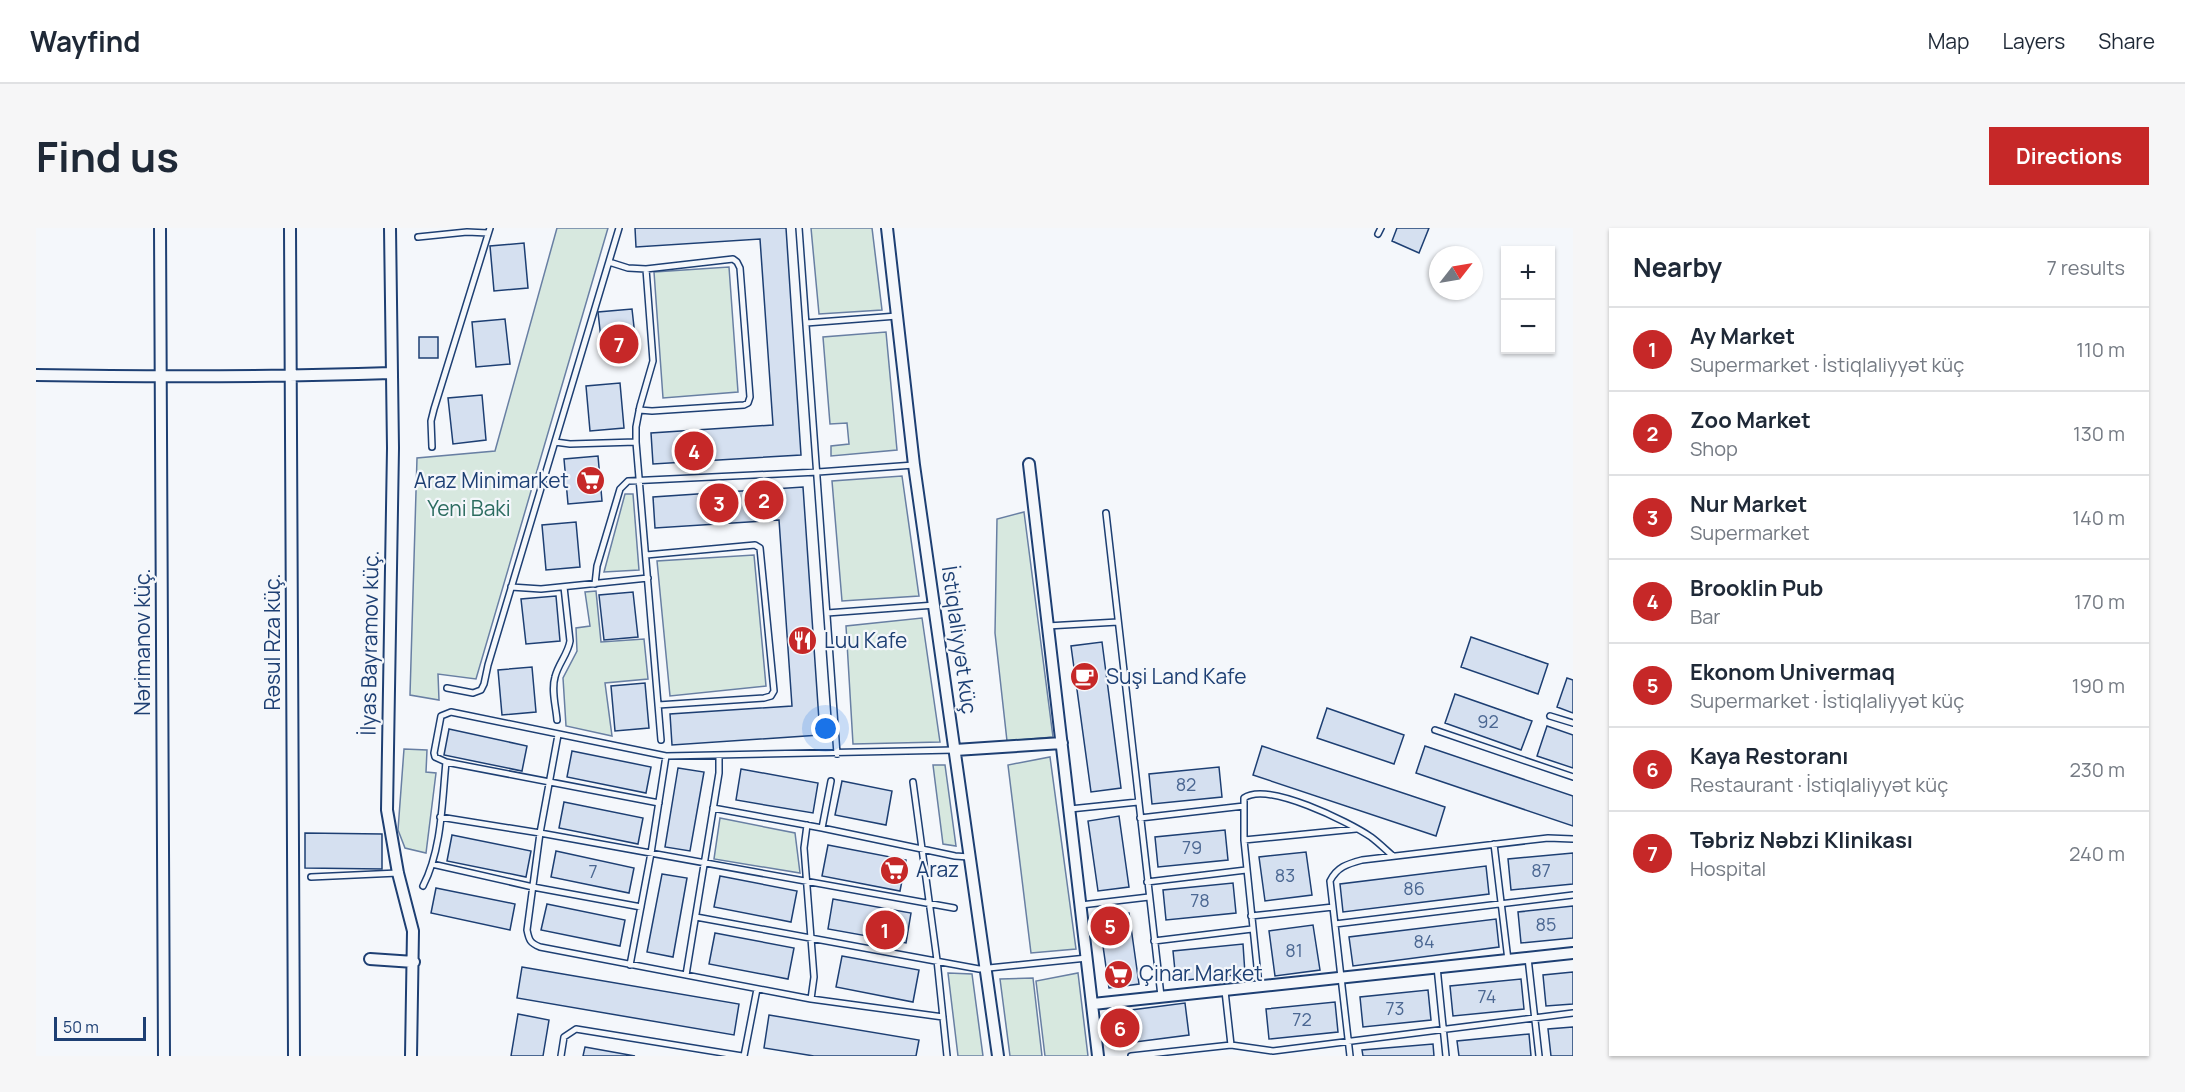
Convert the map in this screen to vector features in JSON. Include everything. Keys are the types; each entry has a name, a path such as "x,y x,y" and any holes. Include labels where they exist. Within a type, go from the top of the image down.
{"street":[{"name":"Nərimanov küç.","path":"160,228 165,1056"},
{"name":"Rəsul Rza küç.","path":"290,228 294,1056"},
{"name":"İlyas Bayramov küç.","path":"390,228 393,448 387,810 398,873 413,931 411,1056"},
{"name":"İstiqlaliyyət küç","path":"887,228 914,465 998,1056"},
{"path":"36,375 162,378 391,373"},
{"path":"1029,464 1098,1056"},
{"path":"955,750 1062,743"},
{"path":"1093,1004 1573,953"},
{"path":"370,959 414,962"}],"lane":[{"path":"447,688 473,693 481,690 484,684 619,228"},
{"path":"799,228 837,754"},
{"path":"418,237 489,231 434,409 431,421 432,447"},
{"path":"609,262 628,268 646,269 733,259 738,262 740,268 750,398 748,403 652,411 639,410"},
{"path":"646,269 653,361 639,410 636,442 661,740"},
{"path":"806,323 897,316"},
{"path":"555,442 570,444 636,442"},
{"path":"595,584 597,566 620,489 628,481 914,465"},
{"path":"1106,513 1161,996"},
{"path":"646,555 755,545 760,548 774,691 771,696 764,698 658,705"},
{"path":"511,587 528,589 648,578"},
{"path":"557,720 554,683 570,641 564,586"},
{"path":"827,613 934,605"},
{"path":"1047,626 1118,622"},
{"path":"659,803 446,762 435,757 434,753 441,716 447,713 666,756 955,750"},
{"path":"1550,716 1573,723"},
{"path":"1435,730 1573,777"},
{"path":"558,735 540,833 527,930 528,939 532,944 811,999 943,1017"},
{"path":"686,975 720,755"},
{"path":"630,965 666,756"},
{"path":"423,886 432,864 446,762"},
{"path":"822,828 831,781"},
{"path":"913,782 924,850 947,1056"},
{"path":"1259,986 1246,870 1244,798 1256,792 1297,801 1372,838 1393,856"},
{"path":"1070,808 1138,802"},
{"path":"1140,818 1244,806"},
{"path":"712,808 969,857"},
{"path":"440,817 807,880 954,908"},
{"path":"807,825 804,848 814,977 811,999"},
{"path":"1244,840 1356,829"},
{"path":"1350,1056 1330,881 1335,871 1362,860 1548,838 1573,839"},
{"path":"1494,844 1508,960"},
{"path":"432,864 533,887 641,907"},
{"path":"1148,882 1246,870"},
{"path":"311,877 398,873"},
{"path":"1335,924 1573,895"},
{"path":"1081,905 1149,897"},
{"path":"1251,916 1333,907"},
{"path":"696,917 937,960 970,968 1087,958"},
{"path":"1154,941 1252,929"},
{"path":"1528,958 1539,1056"},
{"path":"1437,967 1446,1056"},
{"path":"561,1056 564,1037 576,1029 743,1056 757,989"},
{"path":"1225,991 1230,1045"},
{"path":"1131,1056 1230,1045 1273,1051 1573,1014"},
{"path":"1255,1048 1256,1056"}],"green space":[{"name":"Yeni Baki","path":"557,228 608,228 476,679 438,674 439,700 410,695 417,458 495,451"},
{"path":"811,228 872,228 882,310 819,314"},
{"path":"729,267 738,392 663,398 654,272"},
{"path":"886,332 897,450 831,456 831,446 849,444 847,423 830,424 823,337"},
{"path":"902,476 919,596 842,601 832,481"},
{"path":"625,494 633,494 639,570 604,572"},
{"path":"1024,512 1053,737 1007,741 995,633 997,519"},
{"path":"754,555 766,686 670,696 657,561"},
{"path":"596,591 601,642 644,639 648,679 605,683 612,736 566,726 563,678 577,651 576,628 590,626 585,592"},
{"path":"922,618 940,742 853,744 846,626"},
{"path":"404,749 427,750 426,772 436,773 426,853 405,848 398,830"},
{"path":"1050,757 1076,949 1031,953 1008,765"},
{"path":"933,765 945,765 956,846 943,844"},
{"path":"720,818 795,833 800,873 714,859"},
{"path":"948,973 972,974 983,1056 958,1056"},
{"path":"1078,973 1088,1056 1045,1056 1036,981"},
{"path":"1033,978 1042,1056 1010,1056 1000,979"}],"building":[{"path":"635,228 786,228 801,455 653,464 651,433 773,425 760,239 636,247"},
{"path":"1397,228 1429,228 1419,253 1392,241"},
{"path":"524,243 528,288 494,291 490,246"},
{"path":"632,309 637,354 603,357 598,312"},
{"path":"505,319 510,364 476,367 472,322"},
{"path":"419,337 438,337 438,358 419,358"},
{"path":"620,383 624,428 590,431 586,386"},
{"path":"482,395 486,440 453,444 448,398"},
{"path":"598,456 602,501 568,504 564,459"},
{"path":"803,487 820,735 672,745 670,714 792,706 779,520 655,528 653,497"},
{"path":"576,522 580,567 546,570 542,525"},
{"path":"633,592 638,637 604,640 599,595"},
{"path":"556,596 560,641 526,644 521,599"},
{"path":"1471,637 1548,664 1538,694 1461,667"},
{"path":"1102,642 1121,788 1091,792 1071,646"},
{"path":"532,667 536,712 502,715 498,670"},
{"path":"1567,678 1573,680 1573,713 1557,707"},
{"path":"645,683 649,728 615,731 611,686"},
{"path":"1455,694 1532,721 1521,750 1445,723"},
{"path":"1327,708 1404,735 1394,764 1317,738"},
{"path":"1547,726 1573,735 1573,768 1537,756"},
{"path":"449,729 527,746 522,771 444,755"},
{"path":"1262,746 1445,807 1436,836 1253,775"},
{"path":"1425,746 1573,796 1573,826 1416,773"},
{"path":"572,751 651,767 646,793 567,777"},
{"path":"1219,767 1222,797 1152,804 1149,774"},
{"path":"678,768 704,772 690,851 665,847"},
{"path":"741,769 818,783 813,813 736,800"},
{"path":"842,781 892,791 886,825 835,815"},
{"path":"564,802 643,818 638,844 559,828"},
{"path":"1119,816 1129,887 1098,891 1088,821"},
{"path":"1225,830 1228,860 1158,867 1155,837"},
{"path":"305,833 382,834 382,869 305,868"},
{"path":"452,835 531,851 526,877 447,861"},
{"path":"828,845 906,860 900,891 822,876"},
{"path":"556,851 634,868 629,893 551,877"},
{"path":"1306,852 1312,895 1265,901 1259,857"},
{"path":"1573,853 1573,884 1511,890 1508,859"},
{"path":"1486,866 1489,894 1343,912 1340,884"},
{"path":"662,874 687,878 673,957 647,952"},
{"path":"720,876 797,891 791,922 714,907"},
{"path":"1233,883 1236,913 1166,920 1163,890"},
{"path":"436,888 515,904 510,930 431,913"},
{"path":"833,899 911,913 906,943 828,929"},
{"path":"547,904 625,920 620,946 541,930"},
{"path":"1573,906 1573,938 1521,943 1518,912"},
{"path":"1129,913 1139,984 1109,988 1099,918"},
{"path":"1496,919 1499,947 1353,966 1349,937"},
{"path":"1313,925 1320,970 1275,976 1269,931"},
{"path":"715,933 794,948 788,979 709,964"},
{"path":"1243,944 1245,974 1176,981 1173,951"},
{"path":"842,956 919,970 913,1002 836,987"},
{"path":"522,967 739,1004 734,1035 517,998"},
{"path":"1573,972 1573,1004 1546,1006 1543,975"},
{"path":"1521,979 1524,1009 1453,1016 1450,986"},
{"path":"1428,990 1431,1020 1363,1027 1360,997"},
{"path":"1335,1002 1338,1032 1269,1039 1266,1009"},
{"path":"1185,1003 1189,1035 1112,1045 1108,1013"},
{"path":"518,1014 549,1020 543,1056 511,1056"},
{"path":"769,1015 919,1040 916,1056 814,1056 764,1048"},
{"path":"1573,1027 1573,1056 1551,1056 1548,1029"},
{"path":"1529,1034 1531,1056 1459,1056 1457,1041"},
{"path":"1433,1044 1434,1056 1363,1056 1362,1050"},
{"path":"585,1047 635,1056 583,1056"}],"place":[{"name":"Təbriz Nəbzi Klinikası","path":"619,344"},
{"name":"Brooklin Pub","path":"694,451"},
{"name":"Araz Minimarket","path":"590,481"},
{"name":"Zoo Market","path":"764,500"},
{"name":"Nur Market","path":"719,503"},
{"name":"Luu Kafe","path":"803,641"},
{"name":"Suşi Land Kafe","path":"1085,677"},
{"name":"Araz","path":"895,870"},
{"name":"Ekonom Univermaq","path":"1110,926"},
{"name":"Ay Market","path":"885,930"},
{"name":"Çinar Market","path":"1118,974"},
{"name":"Kaya Restoranı","path":"1120,1028"}]}
